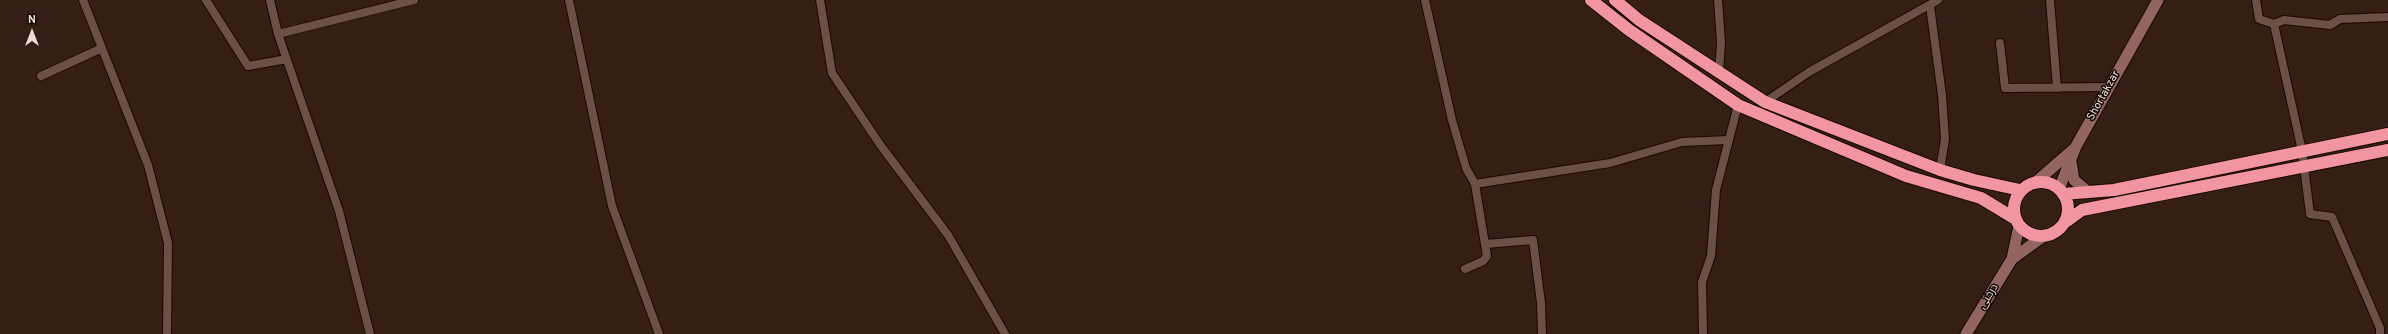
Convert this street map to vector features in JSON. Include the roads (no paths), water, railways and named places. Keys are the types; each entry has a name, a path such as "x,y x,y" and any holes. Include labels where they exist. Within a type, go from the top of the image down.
{"highway":[{"path":"1591,0 1629,30 1738,105 1906,176 1981,198 2017,222 2027,233 2045,236 2061,228 2067,221 2082,210 2388,150"},
{"path":"1615,0 1639,20 1765,102 1940,170 1974,180 2020,190"},
{"path":"2017,222 2013,208 2015,198 2020,190 2037,182 2046,182 2061,191 2087,192 2114,190 2388,134"},
{"path":"2061,191 2067,202 2067,221"}],"street":[{"path":"83,0 148,165 168,243 167,334"},
{"path":"206,0 248,66 287,59"},
{"path":"270,0 278,34 339,211 370,334"},
{"path":"278,34 414,0"},
{"path":"569,0 612,206 658,334"},
{"path":"820,0 832,73 881,146 948,235 1004,334"},
{"path":"1425,0 1452,120 1466,168 1475,184 1486,244 1486,259 1465,269"},
{"path":"1718,0 1721,42 1719,72"},
{"path":"1765,102 1809,72 1930,6 1938,0"},
{"path":"2050,0 2057,88"},
{"name":"Shortakzar","path":"2037,182 2075,148 2158,0"},
{"path":"2256,0 2259,18 2274,24 2284,20 2326,26 2340,19 2388,17"},
{"path":"1930,6 1942,95 1945,139 1940,170"},
{"path":"2274,24 2302,151 2310,214 2332,216 2358,273 2380,328 2380,334"},
{"path":"2000,43 2005,88 2109,88"},
{"path":"41,76 102,48"},
{"path":"1704,334 1702,282 1711,256 1716,190 1738,105"},
{"path":"1475,184 1610,163 1682,142 1728,140"},
{"path":"2061,191 2075,148"},
{"path":"2071,161 2074,180 2087,192"},
{"path":"2012,259 2017,222"},
{"path":"2012,259 2045,236"},
{"path":"1486,244 1533,240 1541,303 1542,334"},
{"name":"درختی","path":"1966,334 2012,259"}]}
